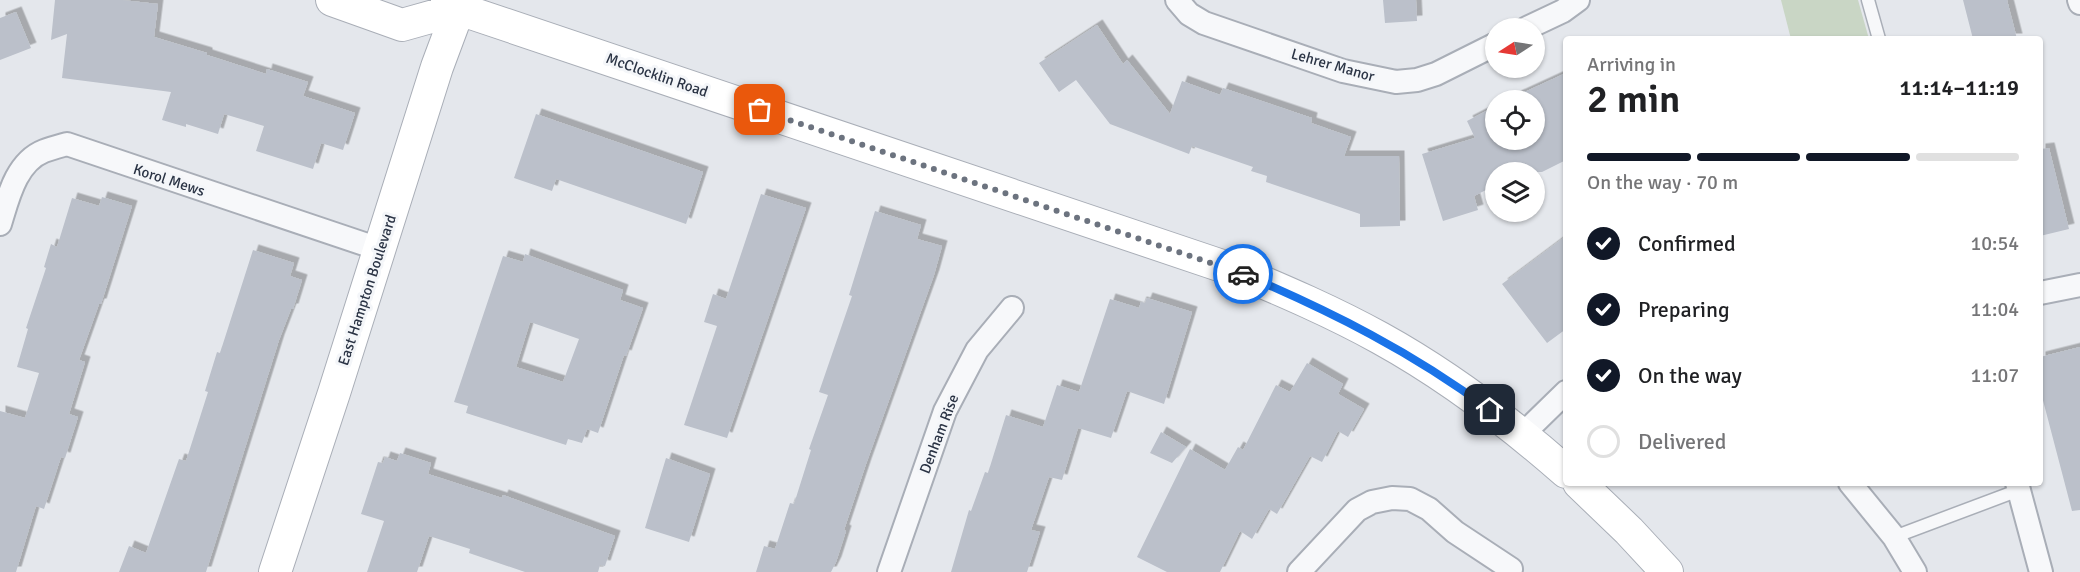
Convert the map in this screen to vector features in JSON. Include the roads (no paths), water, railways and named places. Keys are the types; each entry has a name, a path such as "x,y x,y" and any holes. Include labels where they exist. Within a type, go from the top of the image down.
{"street":[{"path":"332,0 402,25 456,3"},
{"name":"Lehrer Manor","path":"1177,0 1189,14 1204,24 1343,71 1396,82 1417,80 1436,74 1485,50"},
{"path":"1545,20 1563,11 1578,0"},
{"name":"East Hampton Boulevard","path":"275,572 456,3"},
{"name":"McClocklin Road","path":"456,3 1234,270 1332,313 1427,366 1523,434 1563,469"},
{"name":"Korol Mews","path":"0,224 11,189 22,169 42,151 67,144 379,249"},
{"path":"2043,292 2080,285"},
{"name":"Denham Rise","path":"889,572 945,411 977,350 1012,308"},
{"path":"1523,434 1563,395"},
{"path":"1582,486 1667,572"},
{"path":"1852,486 1894,537 1915,572"},
{"path":"2018,487 2041,572"},
{"path":"1299,572 1357,510 1372,502 1392,498 1410,499 1429,509 1455,532 1511,569"}],"lane":[{"path":"1868,0 1878,36"},
{"path":"1894,537 2018,487"}]}
